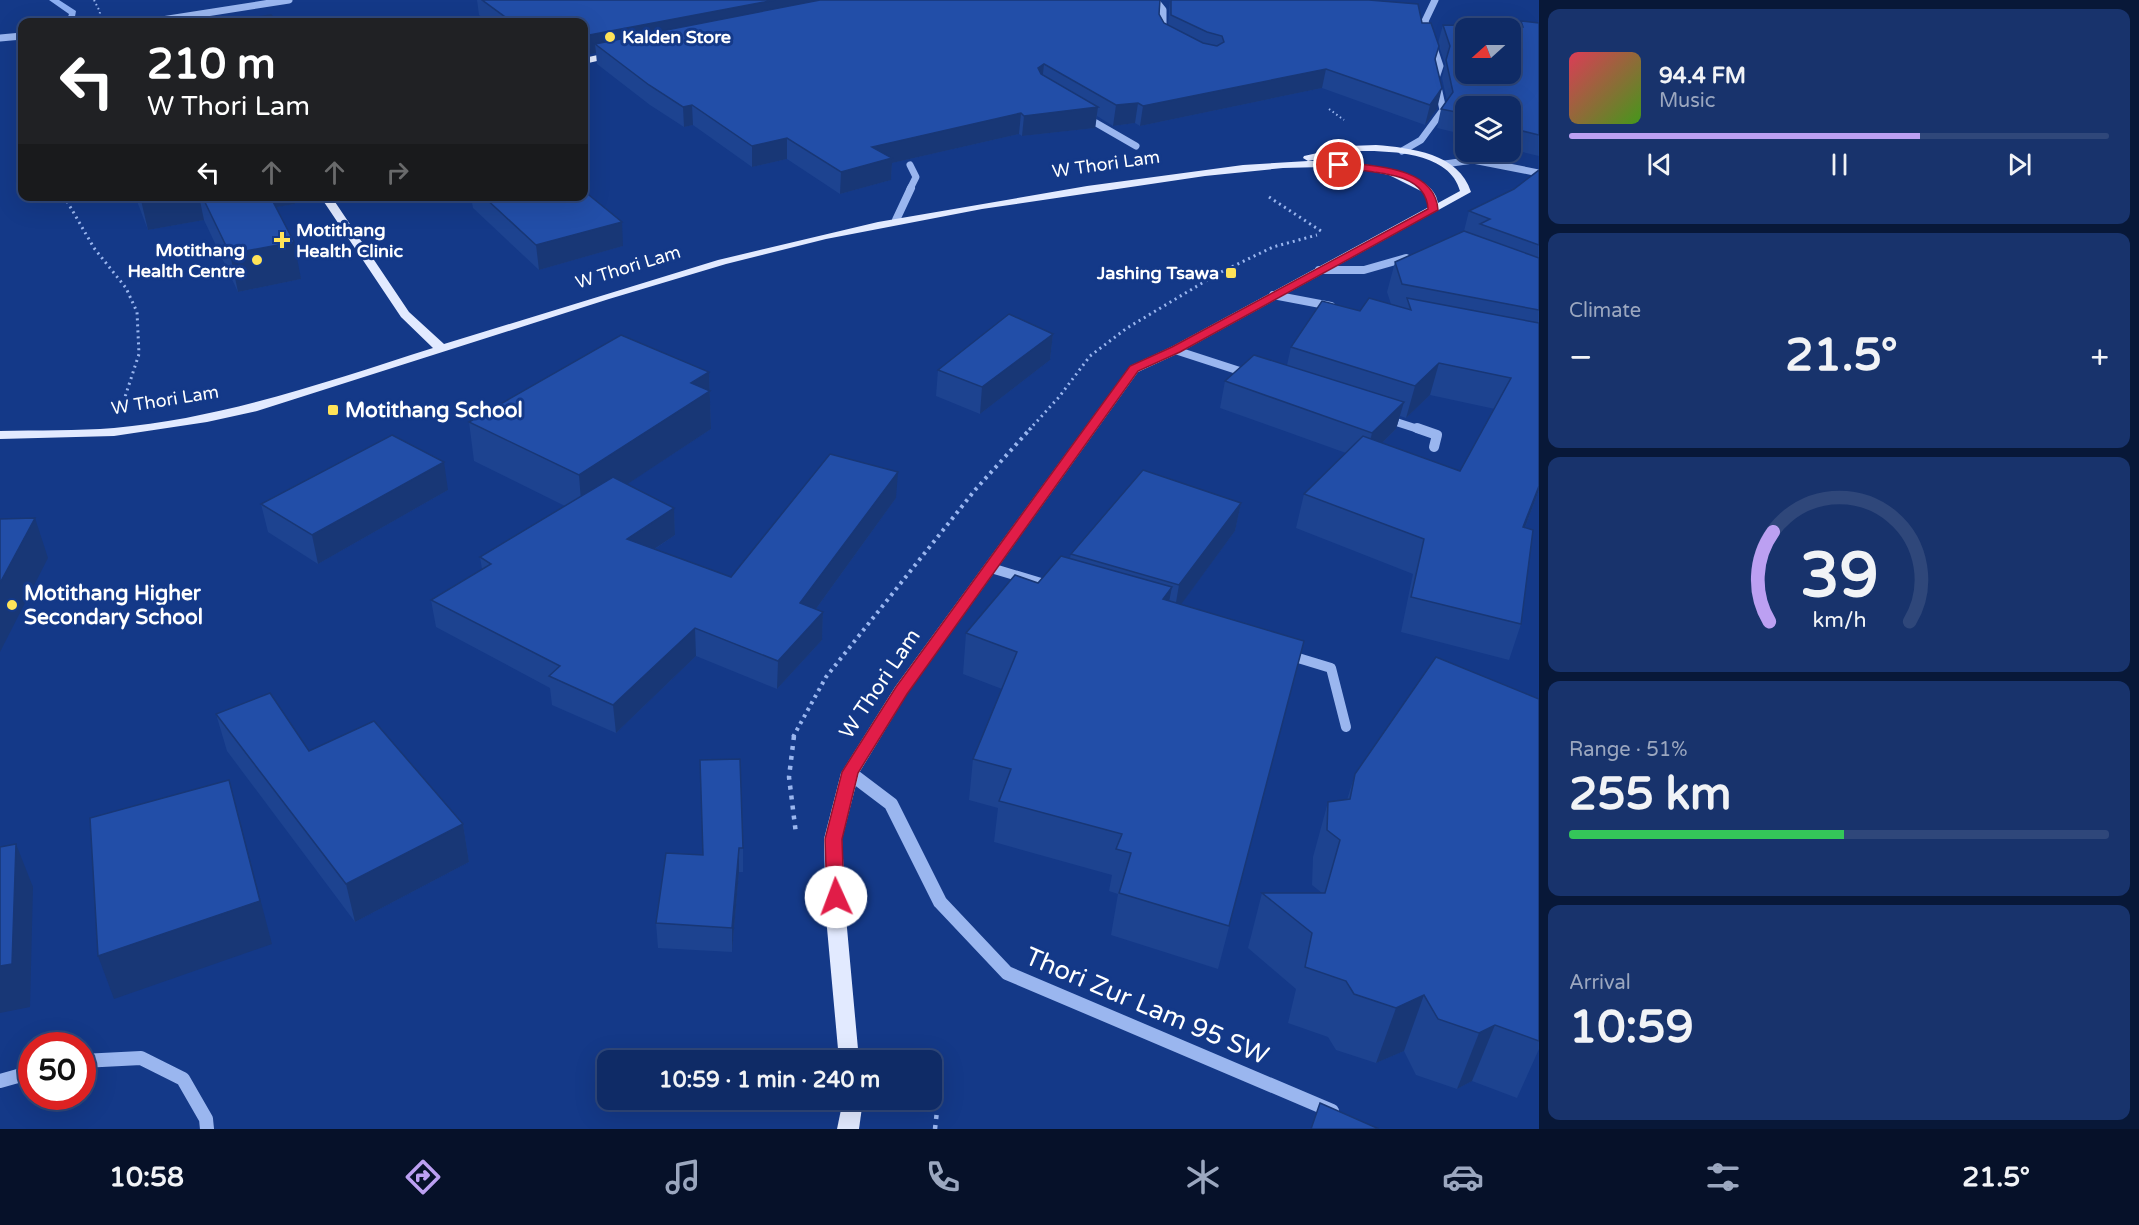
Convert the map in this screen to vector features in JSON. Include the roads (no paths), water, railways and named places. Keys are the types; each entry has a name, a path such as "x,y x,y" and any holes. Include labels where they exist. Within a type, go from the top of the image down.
{"main road":[{"path":"588,60 629,52"},
{"name":"W Thori Lam","path":"0,435 114,432 207,418 257,407 720,262 896,220 1026,197 1276,165 1351,148 1402,151 1445,164 1461,177 1466,192 1273,295 1176,350 1134,369 901,691 850,772 833,839 836,917 848,1050"},
{"name":"W Thori Lam","path":"1276,165 1309,164 1358,167 1377,169 1409,178 1427,190 1432,197 1433,210"},
{"path":"328,201 405,314 441,349"},
{"path":"848,1129 851,1110"}],"street":[{"path":"175,18 290,0"},
{"path":"1155,0 1163,10 1162,33 1171,42"},
{"path":"1402,151 1421,140 1443,110 1436,78 1440,66 1425,21 1435,0"},
{"path":"0,38 18,36"},
{"path":"1082,114 1136,146"},
{"path":"1445,164 1473,160 1539,173"},
{"path":"896,220 916,177 910,165"},
{"path":"1319,270 1353,273 1371,270 1385,267 1414,254"},
{"path":"1273,295 1338,307"},
{"path":"1176,350 1255,376"},
{"path":"1380,417 1437,435 1434,447"},
{"path":"991,568 1067,590"},
{"path":"1275,651 1330,668 1347,727"},
{"name":"Thori Zur Lam 95 SW","path":"850,772 891,804 940,902 1007,973 1342,1115"},
{"path":"96,1060 141,1058 183,1079 206,1119 207,1129"},
{"path":"0,1081 18,1076"}],"waterway":[{"path":"53,0 73,13 71,18"}],"place":[{"name":"Kalden Store","path":"610,37"},
{"name":"Motithang Health Clinic","path":"282,240"},
{"name":"Motithang Health Centre","path":"257,260"},
{"name":"Jashing Tsawa","path":"1231,273"},
{"name":"Motithang School","path":"333,410"},
{"name":"Motithang Higher Secondary School","path":"12,605"}]}
